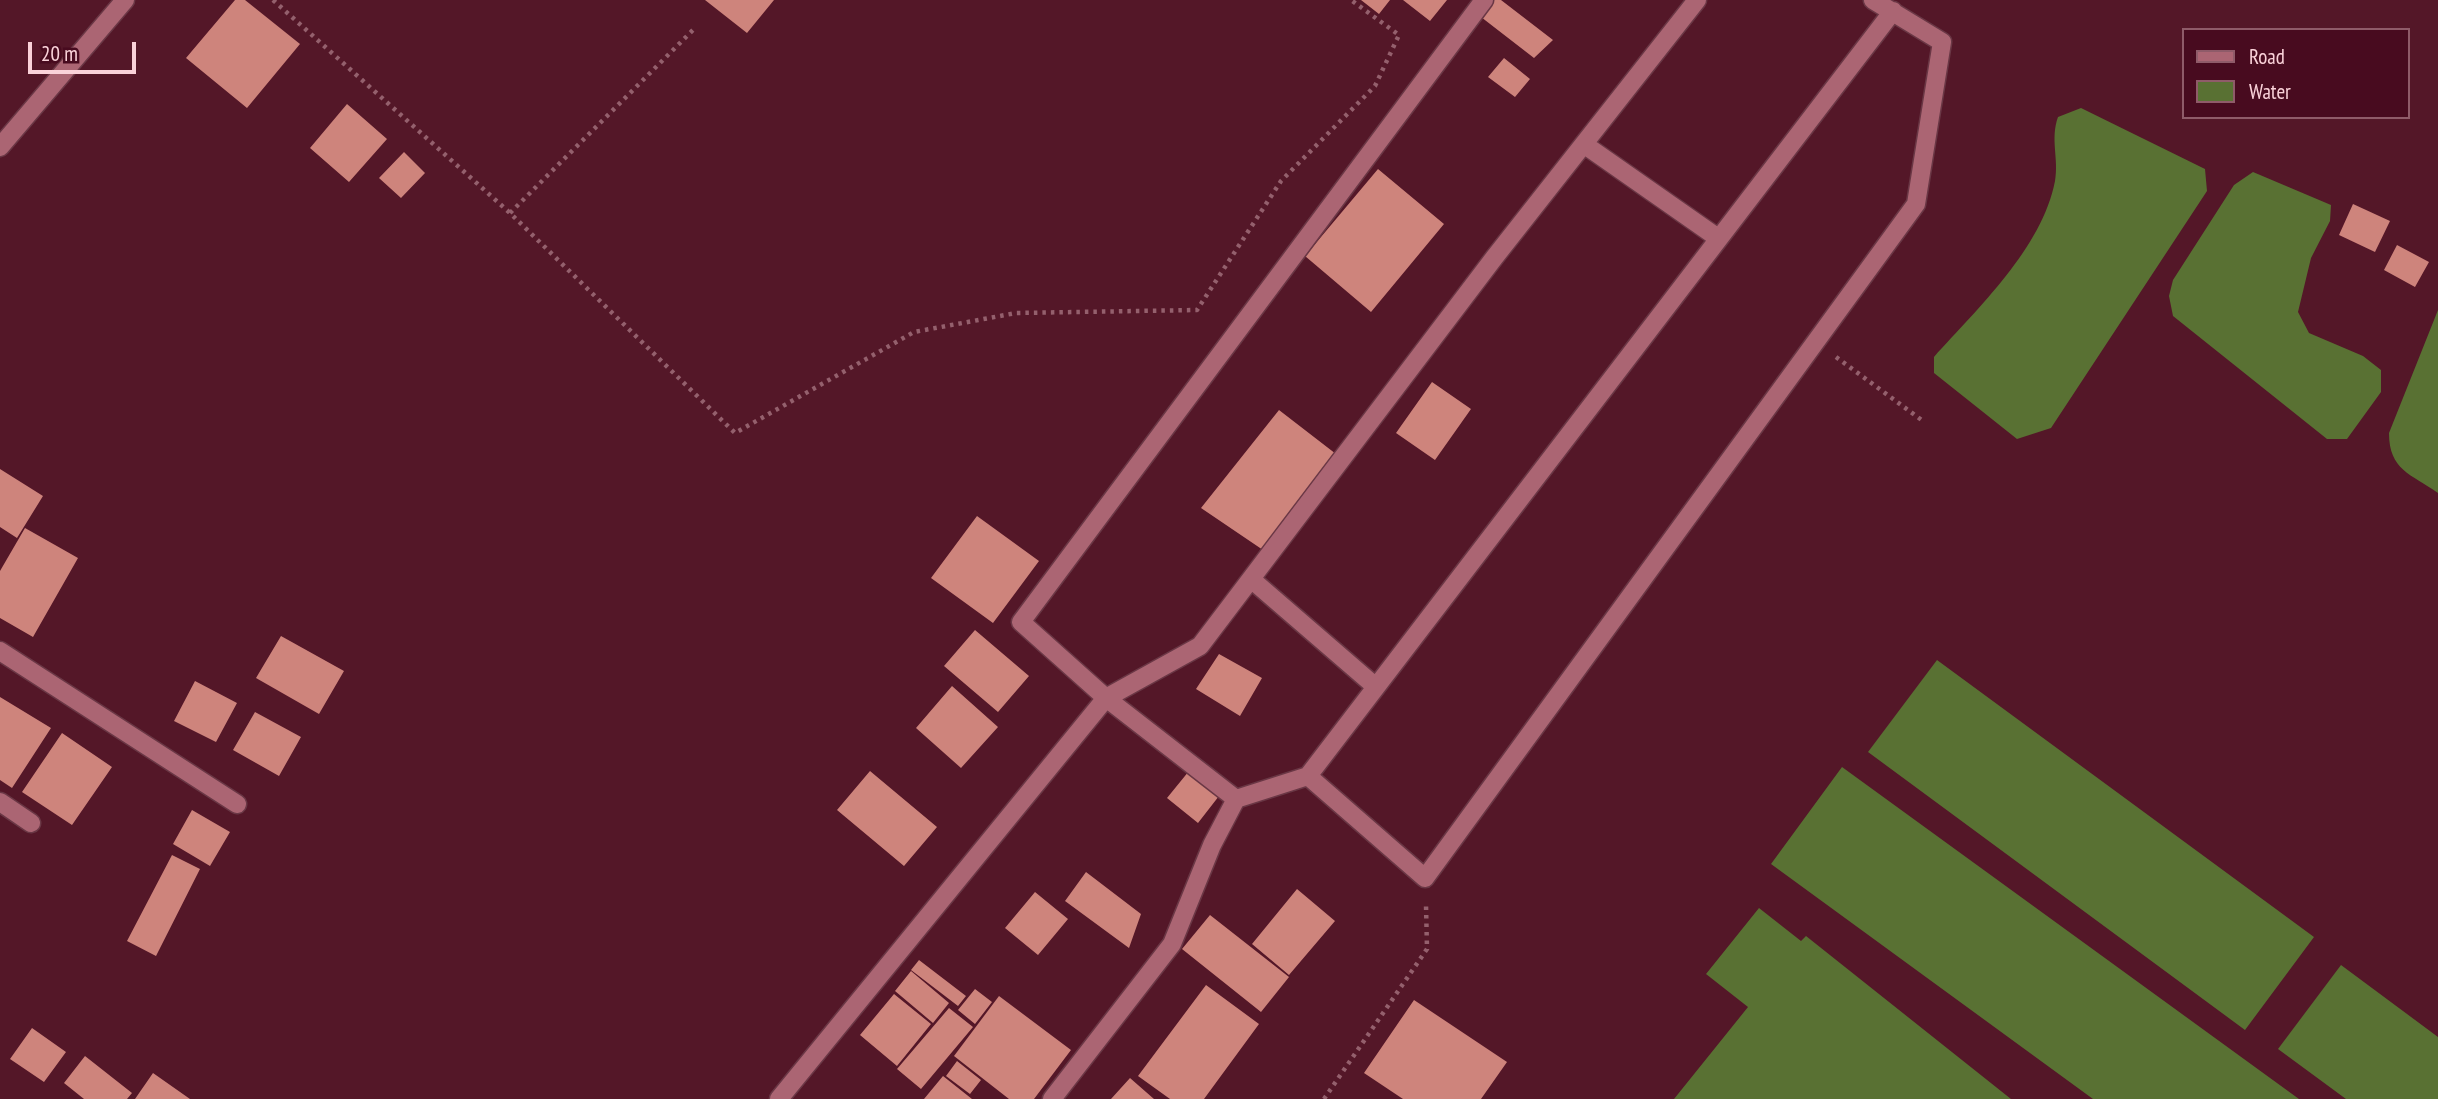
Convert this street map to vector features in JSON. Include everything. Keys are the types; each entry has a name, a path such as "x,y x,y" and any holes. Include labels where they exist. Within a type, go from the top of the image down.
{"street":[{"path":"0,146 125,0"},
{"path":"1236,799 1105,698 1021,622 1484,0"},
{"path":"779,1099 1105,698 1200,646 1494,258 1697,0"},
{"path":"1307,776 1425,878 1916,204 1942,42 1873,0"},
{"path":"1052,1099 1172,944 1212,845 1236,799 1307,776 1893,10"},
{"path":"1585,145 1718,238"},
{"path":"1251,579 1376,687"},
{"path":"0,651 237,804"},
{"path":"0,802 31,823"}],"path":[{"path":"273,0 510,214 735,433 914,332 1016,313 1197,310 1281,181 1375,86 1399,35 1351,0"},
{"path":"510,214 695,28"},
{"path":"1816,341 1923,421"},
{"path":"1324,1099 1427,949 1425,878"}],"water":[{"path":"2081,108 2205,169 2207,191 2051,428 2017,439 1934,373 1934,357 2006,276 2037,230 2055,181 2055,133 2058,117"},
{"path":"2253,172 2331,205 2330,221 2311,258 2298,312 2309,333 2363,356 2381,370 2381,392 2347,439 2327,439 2173,316 2169,296 2173,280 2234,185"},
{"path":"2438,310 2438,493 2403,470 2397,463 2390,445 2389,433"},
{"path":"1937,660 2314,937 2245,1030 1868,752"},
{"path":"1842,767 2299,1099 2093,1099 1771,864"},
{"path":"1759,908 1801,941 1806,936 2011,1099 1674,1099 1748,1007 1706,974"},
{"path":"2341,965 2438,1037 2438,1099 2346,1099 2278,1049"}],"building":[{"path":"235,0 245,0 300,44 247,108 186,58"},
{"path":"705,0 774,0 747,33"},
{"path":"1361,0 1390,0 1379,14"},
{"path":"1403,0 1447,0 1430,21"},
{"path":"1492,0 1501,0 1553,40 1534,58 1481,17"},
{"path":"1504,58 1530,79 1515,97 1488,77"},
{"path":"347,104 387,139 349,182 310,148"},
{"path":"404,152 425,173 401,198 379,178"},
{"path":"1378,169 1444,224 1371,312 1305,256"},
{"path":"2353,204 2390,221 2375,252 2339,235"},
{"path":"2397,245 2429,262 2415,287 2384,270"},
{"path":"1432,382 1471,409 1435,460 1396,433"},
{"path":"1279,410 1336,454 1263,550 1201,508"},
{"path":"0,469 43,496 17,538 0,527"},
{"path":"977,516 1039,561 993,623 931,578"},
{"path":"25,528 78,558 33,637 0,618 0,571"},
{"path":"975,630 1029,676 998,712 944,666"},
{"path":"281,636 344,671 319,714 256,678"},
{"path":"1219,654 1262,678 1240,716 1196,689"},
{"path":"195,681 237,703 216,742 174,721"},
{"path":"952,686 998,727 961,768 916,728"},
{"path":"0,697 51,728 12,788 0,780"},
{"path":"255,712 301,737 279,776 233,750"},
{"path":"62,733 112,767 72,825 22,792"},
{"path":"870,771 937,827 904,866 837,810"},
{"path":"1189,771 1219,796 1198,823 1167,798"},
{"path":"192,810 230,832 210,866 173,844"},
{"path":"172,855 200,869 156,956 127,941"},
{"path":"1086,872 1141,914 1129,948 1065,901"},
{"path":"1297,889 1335,921 1289,975 1252,944"},
{"path":"1035,892 1068,919 1038,955 1005,928"},
{"path":"1210,915 1289,977 1261,1012 1182,949"},
{"path":"919,960 966,996 958,1006 911,970"},
{"path":"911,971 949,1003 933,1023 895,991"},
{"path":"1206,985 1259,1024 1204,1099 1170,1099 1138,1076"},
{"path":"975,989 992,1002 975,1024 958,1010"},
{"path":"894,994 931,1024 897,1066 860,1035"},
{"path":"999,996 1071,1050 1034,1099 1009,1099 954,1056"},
{"path":"1414,1000 1507,1062 1481,1099 1403,1099 1364,1073"},
{"path":"949,1008 973,1027 921,1089 897,1069"},
{"path":"32,1028 66,1052 44,1082 10,1059"},
{"path":"85,1056 132,1093 127,1099 84,1099 64,1083"},
{"path":"957,1061 981,1080 970,1094 946,1076"},
{"path":"153,1073 190,1099 135,1099"},
{"path":"943,1076 972,1099 924,1099"},
{"path":"1130,1078 1154,1099 1111,1099"}]}
